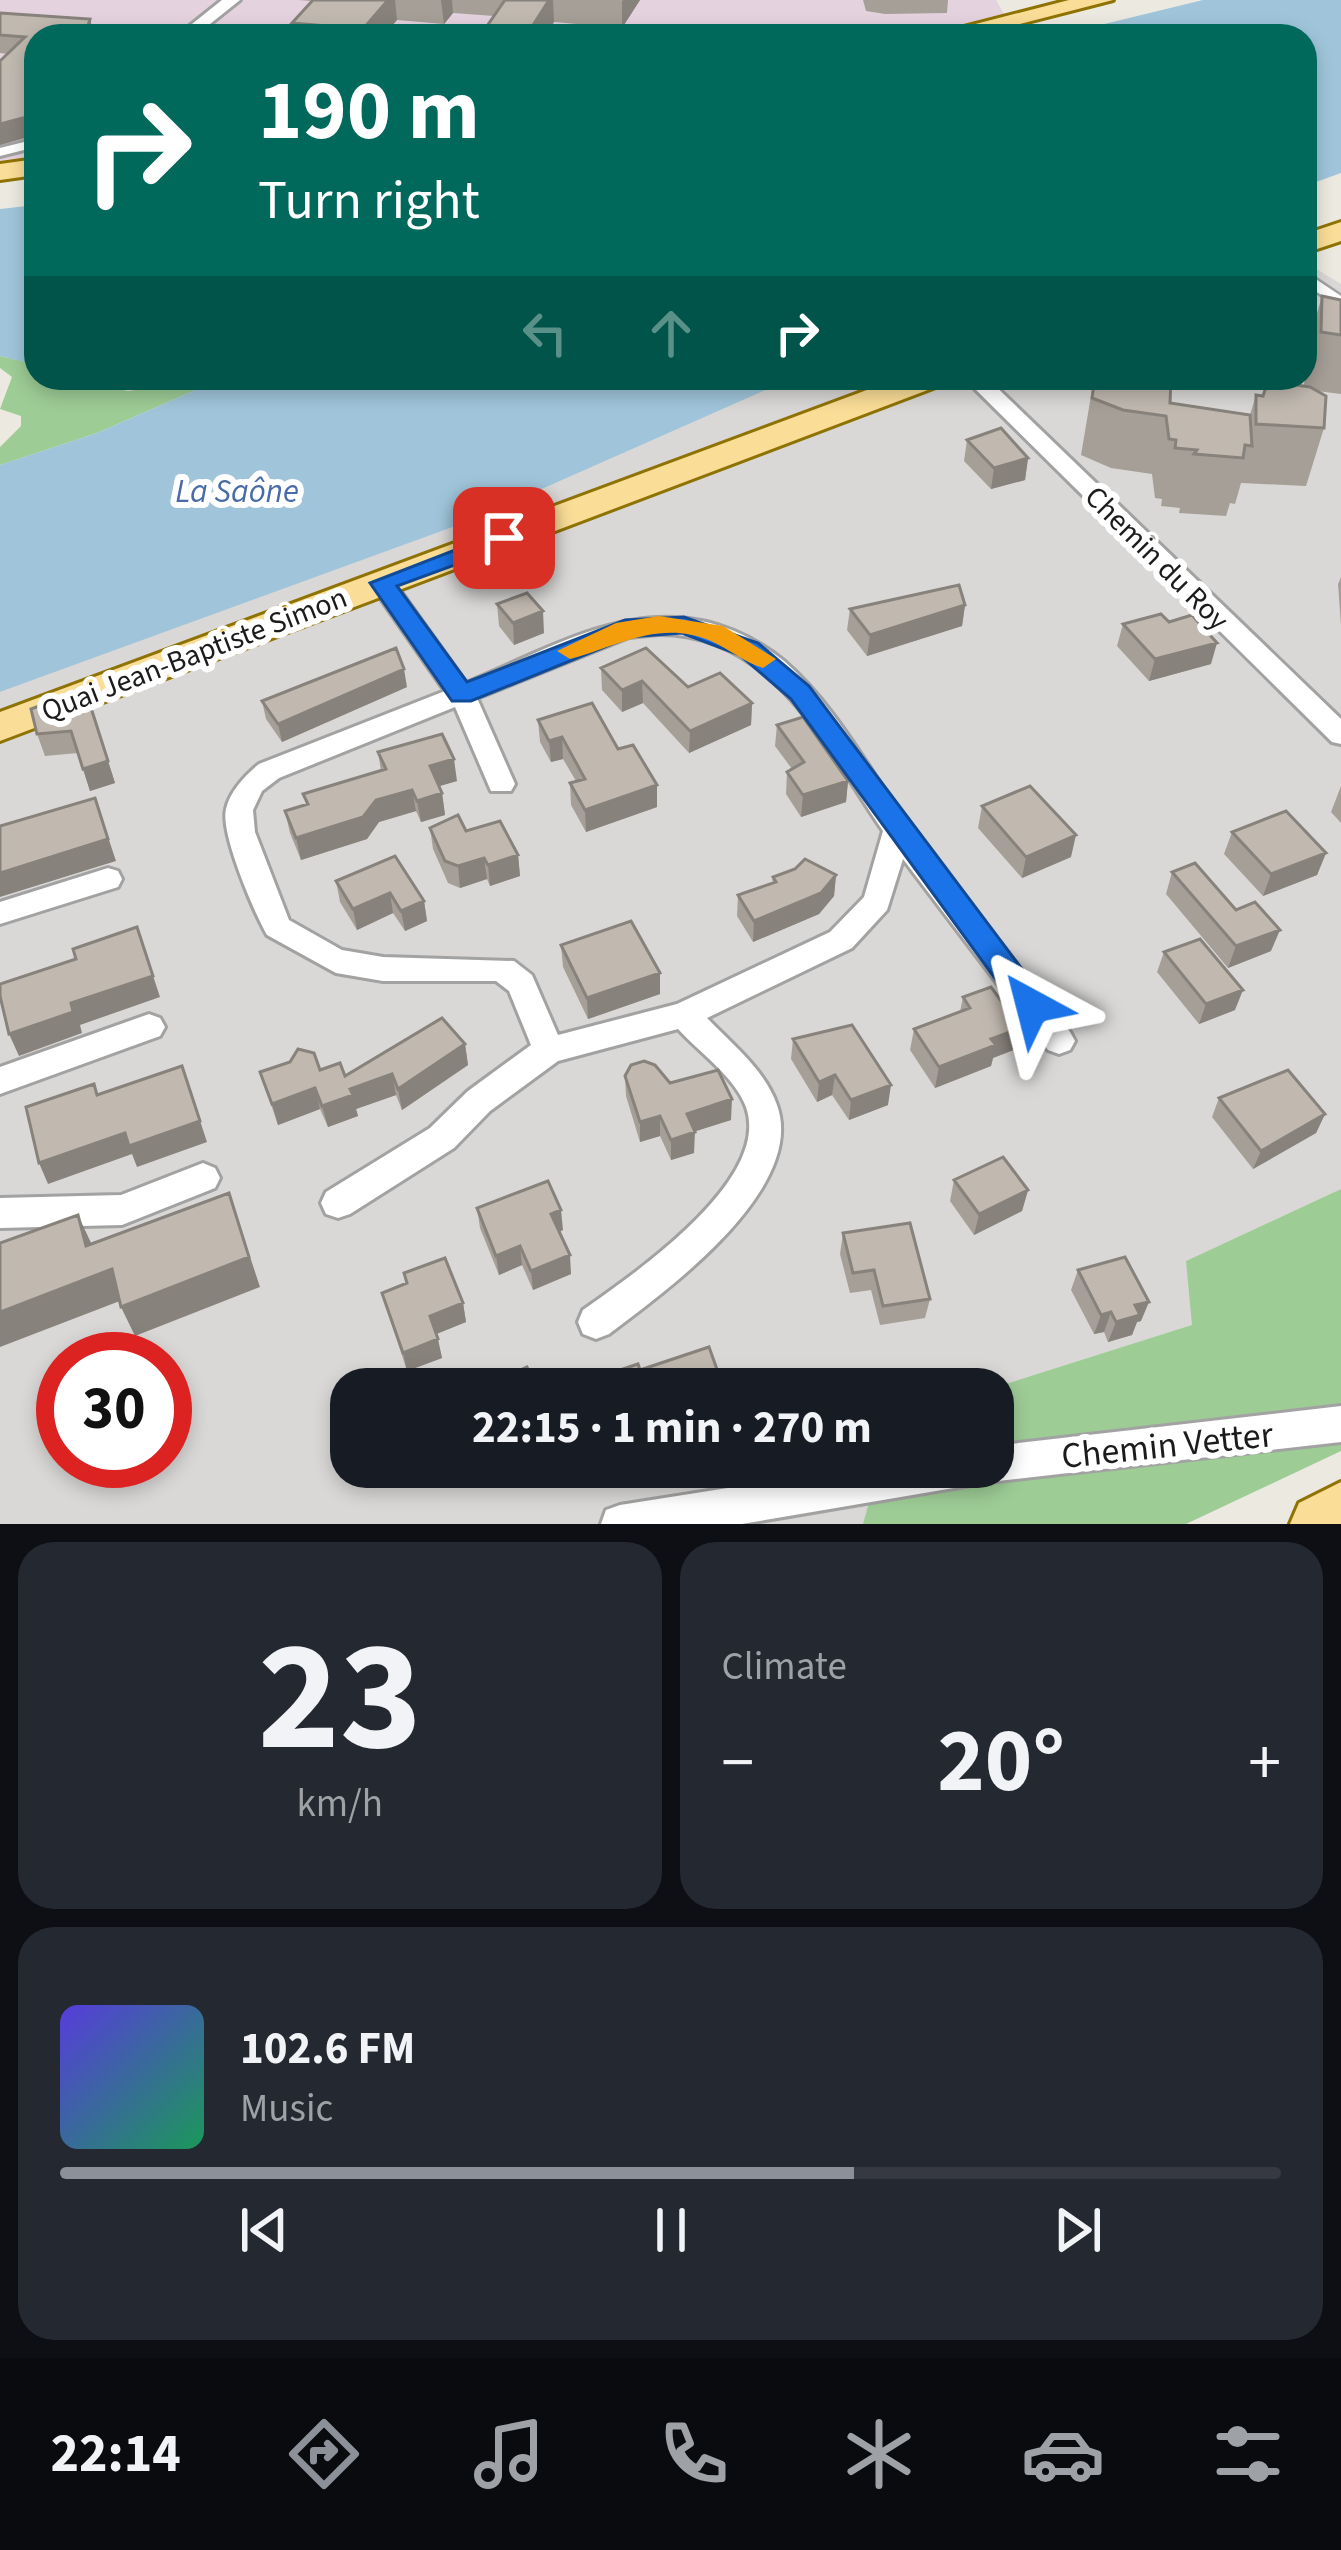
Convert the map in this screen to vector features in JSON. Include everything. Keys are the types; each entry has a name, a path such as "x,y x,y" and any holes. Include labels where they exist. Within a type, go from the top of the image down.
{"main road":[{"path":"994,24 1101,0"},
{"name":"Quai Jean-Baptiste Simon","path":"793,428 862,390"},
{"name":"Quai Jean-Baptiste Simon","path":"0,727 896,390"},
{"path":"1320,1524 1341,1512"}],"street":[{"path":"201,24 232,0"},
{"name":"Chemin du Roy","path":"987,390 1341,735"},
{"path":"382,583 462,694 502,784"},
{"path":"549,1050 521,984 502,969 383,969 336,961 277,927 241,832 239,810 252,785 268,772 625,628 659,624 714,632 749,649 800,692 897,830 1059,1041"},
{"path":"338,1203 442,1138 479,1101 549,1050 684,1015 841,940 877,902 897,830"},
{"path":"0,913 108,879"},
{"path":"596,1322 661,1276 746,1186 762,1157 767,1132 764,1111 740,1074 684,1015"},
{"path":"0,1081 149,1027"},
{"path":"0,1213 122,1210 203,1178"},
{"name":"Chemin Vetter","path":"1014,1463 1341,1424"},
{"path":"620,1524 847,1488"}],"shaded area":[{"path":"0,0 996,0 1007,19 984,24 24,24 24,162 0,165"},
{"path":"1317,269 1341,284 1341,1189 1186,1261 1193,1325 1014,1464 1014,1368 330,1368 330,1488 982,1488 936,1524 0,1524 0,692 472,520 766,390 1317,390"}],"green space":[{"path":"0,356 24,361 24,390 196,390 97,433 0,465 0,447 21,426 21,416 0,409 12,377 0,368"},
{"path":"1341,1189 1341,1451 1186,1524 863,1524 873,1488 1014,1488 1014,1381 1192,1325 1186,1261"}],"water":[{"path":"1203,0 1341,0 1341,173 1317,182 1317,24 1104,24"},
{"path":"24,206 24,362 0,356 0,209"},
{"name":"La Saône","path":"196,390 766,390 472,520 0,692 0,465 97,433"}],"building":[{"path":"313,0 388,0 367,24 292,23"},
{"path":"505,0 549,0 534,24 488,24"},
{"path":"0,13 90,19 89,24 24,24 24,37 0,35"},
{"path":"24,38 24,118 0,124 0,61"},
{"path":"1322,296 1341,300 1341,335 1321,332"},
{"path":"1093,390 1171,390 1170,403 1250,415 1252,446 1245,445 1243,458 1194,454 1197,450 1175,448 1166,416 1123,410 1092,398"},
{"path":"1265,390 1315,390 1326,396 1324,428 1256,424 1256,395 1263,396"},
{"path":"1001,428 1028,458 994,468 967,440"},
{"path":"959,585 965,605 870,635 850,609"},
{"path":"527,593 543,611 513,623 497,604"},
{"path":"1161,614 1169,622 1192,615 1217,643 1155,659 1123,624"},
{"path":"396,648 404,669 278,724 262,701"},
{"path":"646,648 688,687 720,673 752,703 690,731 642,681 622,690 601,668"},
{"path":"85,689 108,761 83,769 71,731 37,734 31,709"},
{"path":"592,703 618,749 633,745 657,785 585,810 570,783 585,779 562,737 549,741 538,720"},
{"path":"803,717 848,781 803,795 787,772 804,762 777,725"},
{"path":"442,734 454,759 430,766 442,793 417,801 412,790 376,800 363,817 296,838 285,811 308,804 303,794 386,769 378,752"},
{"path":"1030,786 1076,835 1026,857 982,806"},
{"path":"95,798 108,839 0,873 0,826"},
{"path":"1286,811 1326,853 1271,874 1232,832"},
{"path":"458,815 466,831 500,821 518,855 488,865 484,858 458,866 445,861 430,828"},
{"path":"395,856 424,901 401,911 390,893 353,909 336,881"},
{"path":"805,859 836,875 821,893 754,921 738,895 776,882 773,877 795,869"},
{"path":"1195,863 1236,910 1255,902 1280,930 1236,946 1172,872"},
{"path":"631,921 660,973 587,998 561,945"},
{"path":"137,927 153,976 71,1003 73,1012 9,1034 0,984 76,959 73,949"},
{"path":"1200,939 1243,990 1206,1004 1164,952"},
{"path":"991,987 1021,1028 991,1039 996,1045 939,1067 914,1029 970,1008 963,997"},
{"path":"442,1018 465,1044 398,1089 392,1074 350,1089 353,1095 322,1106 315,1088 272,1104 260,1072 290,1062 298,1049 314,1053 320,1070 340,1063 345,1076"},
{"path":"852,1025 891,1085 851,1100 835,1075 819,1082 793,1039"},
{"path":"644,1061 655,1065 670,1083 718,1070 732,1099 687,1114 695,1132 671,1140 660,1116 640,1122 625,1076 631,1065"},
{"path":"182,1066 200,1121 129,1146 125,1133 39,1163 26,1107 94,1084 97,1095"},
{"path":"1288,1070 1325,1114 1261,1151 1219,1098"},
{"path":"1003,1157 1028,1190 979,1214 954,1180"},
{"path":"548,1181 561,1210 551,1214 570,1255 531,1271 520,1246 496,1256 477,1208"},
{"path":"229,1193 249,1257 121,1307 112,1269 0,1312 0,1243 78,1215 86,1246"},
{"path":"910,1223 930,1299 883,1306 874,1270 853,1273 843,1233"},
{"path":"1125,1257 1149,1302 1135,1305 1140,1315 1116,1322 1111,1312 1101,1315 1078,1270"},
{"path":"445,1258 463,1303 430,1316 438,1339 403,1353 382,1293 407,1283 404,1273"},
{"path":"709,1347 716,1368 646,1368"}],"slow traffic":[{"path":"570,651 625,628 684,625 714,632 763,659"}],"route":[{"path":"504,538 382,583 462,694 625,628 684,625 714,632 749,649 800,692 897,830 1032,1006"}]}
